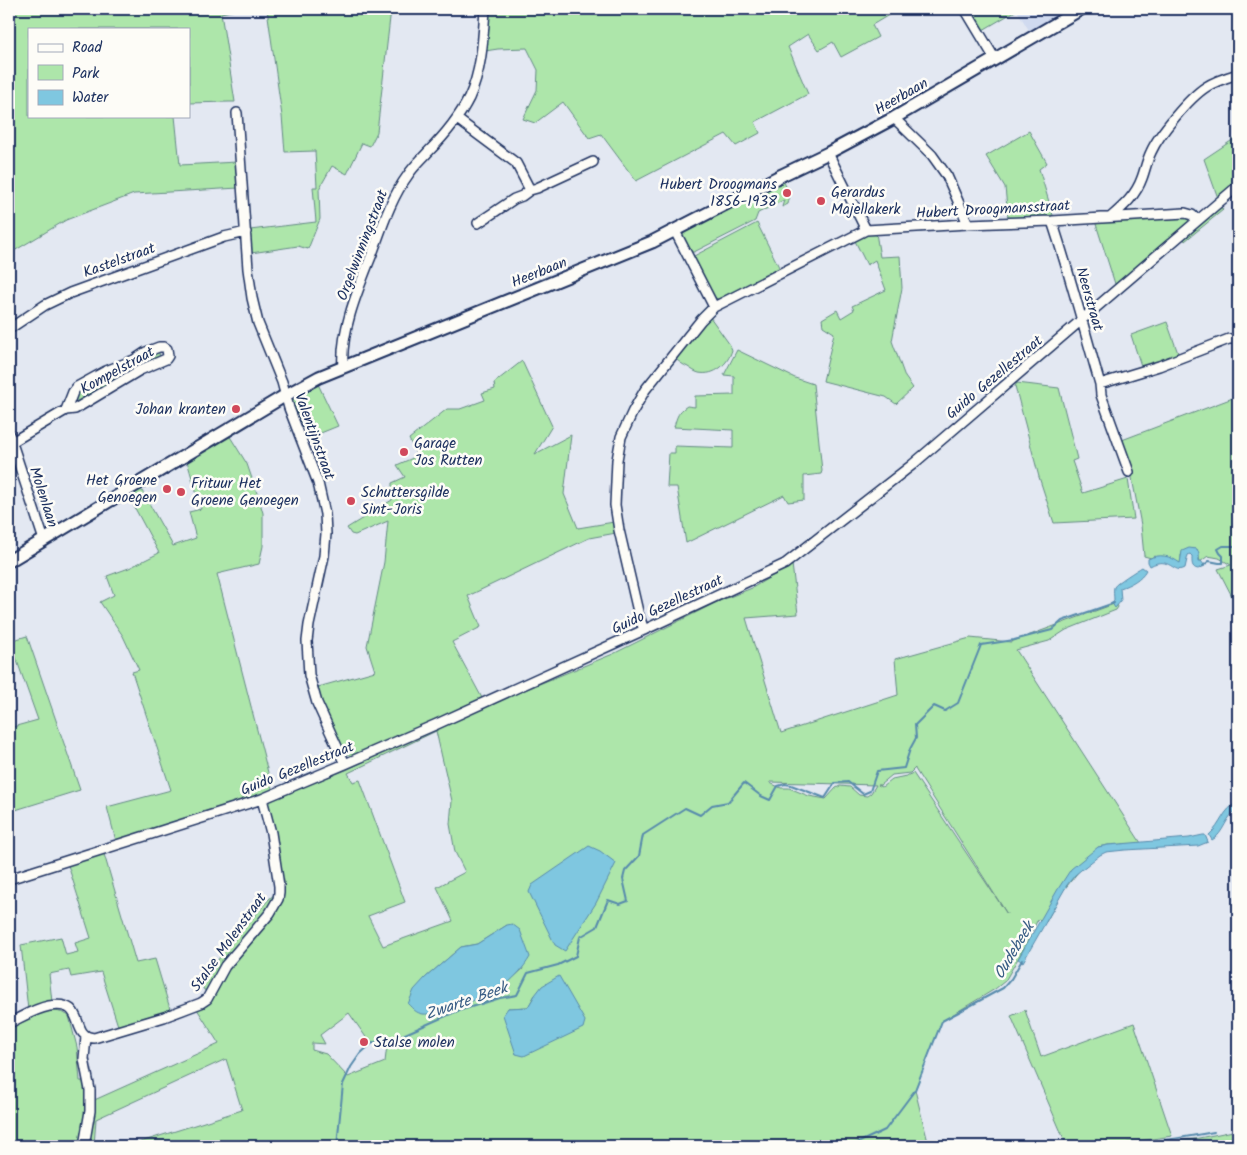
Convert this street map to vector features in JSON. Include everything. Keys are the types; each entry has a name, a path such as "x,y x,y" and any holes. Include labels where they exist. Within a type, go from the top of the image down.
{"street":[{"name":"Orgelwinningstraat","path":"343,367 343,351 354,301 390,205 409,173 457,119 470,96 482,52 484,9"},
{"path":"965,9 995,59"},
{"name":"Heerbaan","path":"9,561 319,377 635,249 675,230 894,118 1081,9"},
{"path":"1111,217 1126,205 1133,195 1141,180 1151,152 1161,135 1182,110 1195,96 1207,87 1238,74"},
{"name":"Valentijnstraat","path":"237,113 250,284 255,311 318,483 325,514 324,556 307,640 309,674 317,703 345,764"},
{"path":"894,118 932,155 947,176 968,224"},
{"path":"457,119 516,163 530,190"},
{"path":"828,153 866,230"},
{"path":"478,224 530,190 594,162"},
{"name":"Guido Gezellestraat","path":"9,879 262,799 345,764 644,630 785,564 912,465 1238,186"},
{"name":"Hubert Droogmansstraat","path":"644,630 625,559 615,505 617,460 621,437 645,390 701,320 714,307 866,230 1185,213 1192,215 1197,220"},
{"name":"Neerstraat","path":"1052,221 1080,311 1100,384 1101,395 1129,472"},
{"path":"675,230 714,307"},
{"name":"Kastelstraat","path":"9,329 45,305 70,293 224,236 246,232"},
{"path":"1100,384 1159,366 1235,338 1238,340"},
{"name":"Kompelstraat","path":"10,438 66,410 75,409 140,370 161,361 168,356 167,349 159,347 146,352 134,360 106,371 78,387 73,392 66,410"},
{"name":"Molenlaan","path":"10,438 44,540"},
{"name":"Stalse Molenstraat","path":"86,1036 94,1038 164,1017 192,1008 207,999 225,966 270,913 279,893 271,833 262,799"},
{"path":"9,1022 48,1006 61,1005 67,1007 75,1014 81,1030 86,1036 84,1058 90,1090 90,1111 84,1146"}],"shaded area":[{"path":"1016,9 1070,9 1030,32"}],"green space":[{"path":"9,9 241,9 221,13 235,102 190,103 190,28 28,28 28,118 175,118 180,165 237,162 239,188 134,194 66,220 9,254"},
{"path":"267,9 391,9 377,132 370,146 362,143 347,174 332,166 319,189 320,219 308,249 298,246 251,253 250,230 316,222 313,187 317,187 315,151 285,152 282,116"},
{"path":"488,9 899,9 872,25 878,37 841,57 833,42 819,50 808,34 788,47 808,94 755,122 760,133 736,146 726,134 636,181 601,134 589,138 563,102 535,123 523,119 537,90 538,70 527,48 485,51"},
{"path":"970,9 1016,9 1017,10 983,30"},
{"path":"1029,131 1047,163 1039,169 1053,215 1008,218 1005,187 986,156"},
{"path":"1234,139 1238,145 1238,181 1218,198 1204,159"},
{"path":"783,180 790,195 788,204 782,207 784,200 758,213 755,221 694,252 690,252 682,236 683,231"},
{"path":"1220,206 1223,210 1185,241 1183,237"},
{"path":"1185,217 1189,221 1188,225 1116,287 1095,221"},
{"path":"757,223 780,269 724,297 718,299 713,297 693,257"},
{"path":"876,233 880,257 900,256 902,288 892,341 905,377 913,388 896,404 886,397 823,381 834,333 823,326 822,319 837,310 841,318 854,310 852,306 886,290 875,260 867,265 855,241"},
{"path":"710,317 732,350 720,368 710,373 699,373 675,358"},
{"path":"1167,322 1179,356 1142,369 1131,335"},
{"path":"737,350 795,378 813,384 822,471 821,474 804,476 804,500 788,502 784,495 686,543 677,487 667,487 669,453 675,453 675,446 733,448 733,430 674,427 677,417 682,410 687,406 695,407 695,396 734,395 734,376 724,375"},
{"path":"156,351 160,357 73,408 72,403 79,388"},
{"path":"522,361 552,426 535,454 571,435 564,494 578,528 614,522 616,533 589,538 468,596 481,627 452,642 482,698 356,756 350,756 343,750 316,692 318,687 375,671 367,646 384,562 388,521 355,535 351,534 347,528 392,500 392,483 405,477 397,465 417,456 409,439 447,409 460,409 485,400 482,393 495,389 494,383"},
{"path":"1017,383 1059,388 1077,459 1072,461 1083,493 1128,479 1134,519 1054,523 1039,477 1015,386"},
{"path":"318,384 338,426 306,439 290,399"},
{"path":"1238,396 1238,608 1218,569 1231,565 1219,558 1208,556 1200,562 1197,549 1181,555 1181,563 1154,556 1151,558 1144,556 1132,469 1122,440"},
{"path":"229,435 247,464 259,499 263,513 263,546 259,564 217,574 273,792 116,841 107,807 171,790 132,672 139,670 123,636 100,602 114,595 107,576 129,568 159,553 129,497 141,489 173,546 196,538 189,512 201,509 187,461"},
{"path":"792,564 798,614 746,618 781,733 898,695 895,659 970,638 1011,642 1114,604 1115,598 1118,607 1116,610 1066,630 1049,641 1016,650 1141,843 1098,847 1063,891 1046,922 1038,919 1005,981 942,1021 915,1090 929,1146 128,1146 242,1110 226,1059 96,1119 94,1146 9,1146 9,1025 25,1018 26,1021 35,1014 46,1011 64,1013 69,1016 77,1047 80,1081 83,1081 90,1102 219,1044 197,1009 213,993 204,990 204,983 221,955 269,899 275,894 280,899 267,804 270,800 346,770 485,706 613,654 717,602 752,588","holes":["436,731 452,801 450,824 455,852 465,872 437,887 453,921 383,946 368,916 405,902 360,780 353,782 348,773","915,768 1007,914 913,773 892,779 882,787 878,785 892,775 910,773","770,782 876,785 867,796 859,795 850,787 840,786 826,799 809,796 789,788 781,788","507,925 523,969 501,988 462,1004 425,978 461,947 477,944","535,995 516,1054 508,1008 528,1007","349,1013 370,1043 387,1045 385,1062 348,1077 326,1054 312,1050 312,1043 325,1044 320,1035"]},
{"path":"27,636 80,790 9,812 9,728 38,720 10,641"},
{"path":"104,854 136,963 155,959 171,1012 119,1029 101,972 71,977 69,970 49,974 52,1002 28,1010 21,945 61,937 66,955 78,952 75,943 91,938 68,865"},
{"path":"1025,1010 1041,1057 1134,1023 1172,1136 1127,1143 1194,1139 1238,1130 1238,1146 1067,1146 1011,1016"}],"water":[{"path":"1189,548 1197,549 1199,561 1205,566 1198,569 1194,567 1190,554 1188,555 1185,568 1181,569 1162,563 1150,566 1148,562 1148,559 1152,557 1161,556 1169,557 1180,563 1182,551"},
{"path":"1142,567 1146,570 1138,579 1120,588 1121,601 1115,608 1112,603 1114,600 1114,587"},
{"path":"1238,802 1238,809 1212,840 1209,835 1225,813"},
{"path":"1205,835 1208,842 1198,846 1125,850 1106,852 1100,855 1075,875 1067,885 1023,962 1018,959 1071,869 1098,847"},
{"path":"589,846 600,851 616,863 596,903 565,951 555,945 529,892 532,885"},
{"path":"512,924 520,930 530,957 517,974 505,985 475,1000 429,1014 418,1013 408,1004 414,990 425,978 461,947 477,944 507,925"},
{"path":"559,976 585,1021 583,1028 524,1056 516,1054 503,1015 508,1008 528,1007 542,986"}],"waterway":[{"path":"9,14 18,9"},
{"name":"Zwarte Beek","path":"1203,566 1209,561 1223,563 1223,556 1218,549 1223,546 1237,546 1238,543"},
{"name":"Zwarte Beek","path":"337,1146 343,1084 360,1054 371,1044 396,1038 455,1012 500,998 517,995 528,973 558,965 576,956 580,937 597,927 608,900 620,904 628,901 623,879 625,871 639,856 643,835 685,808 700,815 712,805 728,802 744,783 761,796 770,800 778,786 785,784 825,798 835,783 848,782 863,794 870,791 877,771 904,768 916,738 915,725 934,706 945,711 958,703 981,645 1014,640 1052,630 1062,621 1114,603"},
{"name":"Oudebeek","path":"851,1146 885,1130 915,1090 942,1021 1003,988 1011,979 1022,960"},
{"path":"1075,1146 1087,1144 1129,1145 1214,1132"}],"place":[{"name":"Hubert Droogmans 1856-1938","path":"787,193"},
{"name":"Gerardus Majellakerk","path":"821,201"},
{"name":"Johan kranten","path":"236,409"},
{"name":"Garage Jos Rutten","path":"404,452"},
{"name":"Het Groene Genoegen","path":"167,489"},
{"name":"Frituur Het Groene Genoegen","path":"181,492"},
{"name":"Schuttersgilde Sint-Joris","path":"351,501"},
{"name":"Stalse molen","path":"364,1042"}]}
